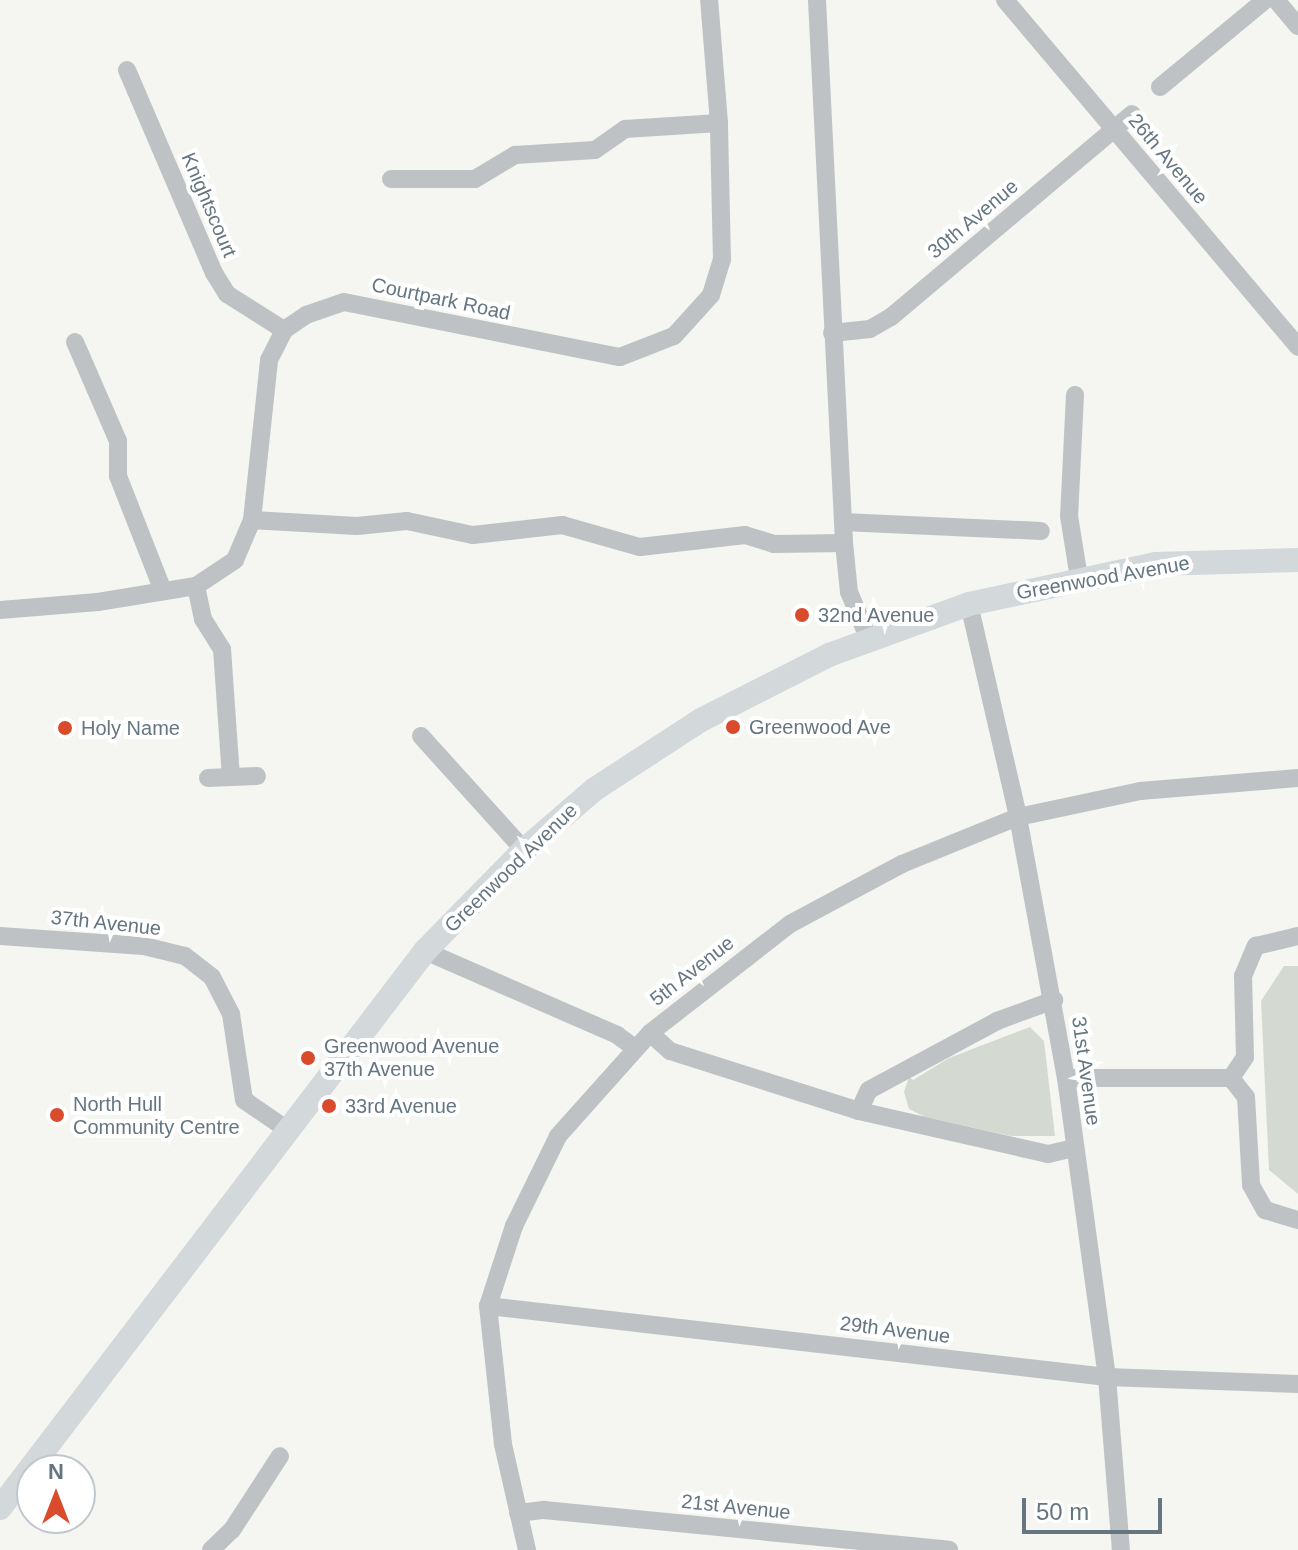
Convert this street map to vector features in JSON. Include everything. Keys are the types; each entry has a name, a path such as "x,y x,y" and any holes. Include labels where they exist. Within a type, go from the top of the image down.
{"street":[{"name":"Courtpark Road","path":"284,330 306,315 344,302 620,357 674,336 711,295 722,260 719,123 709,0"},
{"path":"817,0 844,543 849,592 868,637"},
{"name":"26th Avenue","path":"1005,0 1298,347"},
{"path":"1160,87 1265,0"},
{"path":"1276,0 1298,26"},
{"name":"Knightscourt","path":"127,70 214,273 227,294 284,330"},
{"name":"30th Avenue","path":"832,333 870,329 891,317 1132,114"},
{"path":"391,179 475,179 515,155 595,150 625,129 719,123"},
{"path":"0,610 196,586 235,560 252,520 269,360 284,330"},
{"path":"75,342 118,441 118,476 163,591"},
{"path":"1075,395 1069,516 1079,578"},
{"path":"252,520 357,526 407,521 473,535 562,525 640,547 745,535 774,544 844,543"},
{"path":"843,522 1029,537"},
{"name":"Greenwood Avenue","path":"41,1454 286,1129 425,951 524,850 595,789 701,720 868,637 969,604 1155,564 1298,560"},
{"path":"196,586 203,619 222,649 231,777"},
{"name":"31st Avenue","path":"969,604 1018,817 1054,1000 1107,1377 1121,1550"},
{"path":"421,736 524,850"},
{"path":"208,778 257,776"},
{"name":"5th Avenue","path":"527,1550 503,1444 488,1306 514,1226 558,1136 635,1048 790,924 902,864 1018,817 1140,791 1298,778"},
{"name":"37th Avenue","path":"0,936 144,946 185,956 212,977 231,1014 244,1100 286,1129"},
{"path":"1231,1078 1245,1057 1243,976 1256,946 1298,936"},
{"path":"425,951 617,1035 635,1048"},
{"path":"859,1111 869,1090 997,1021 1054,1000"},
{"path":"650,1033 670,1051 859,1111 1048,1154 1075,1148"},
{"path":"1066,1078 1231,1078"},
{"path":"1231,1078 1246,1097 1251,1185 1265,1210 1298,1220"},
{"name":"29th Avenue","path":"488,1306 1107,1377 1298,1384"},
{"path":"211,1550 232,1530 280,1456"},
{"name":"Greenwood Avenue","path":"0,1508 16,1487"},
{"name":"21st Avenue","path":"518,1513 544,1510 949,1550"}],"shaded area":[{"path":"1284,966 1298,966 1298,1194 1269,1170 1261,1001"},
{"path":"1030,1027 1044,1041 1055,1136 1011,1136 925,1117 909,1109 904,1092 909,1077 913,1080 949,1058"}],"place":[{"name":"32nd Avenue","path":"802,615"},
{"name":"Greenwood Ave","path":"733,727"},
{"name":"Holy Name","path":"65,728"},
{"name":"Greenwood Avenue 37th Avenue","path":"308,1058"},
{"name":"33rd Avenue","path":"329,1106"},
{"name":"North Hull Community Centre","path":"57,1115"}]}
